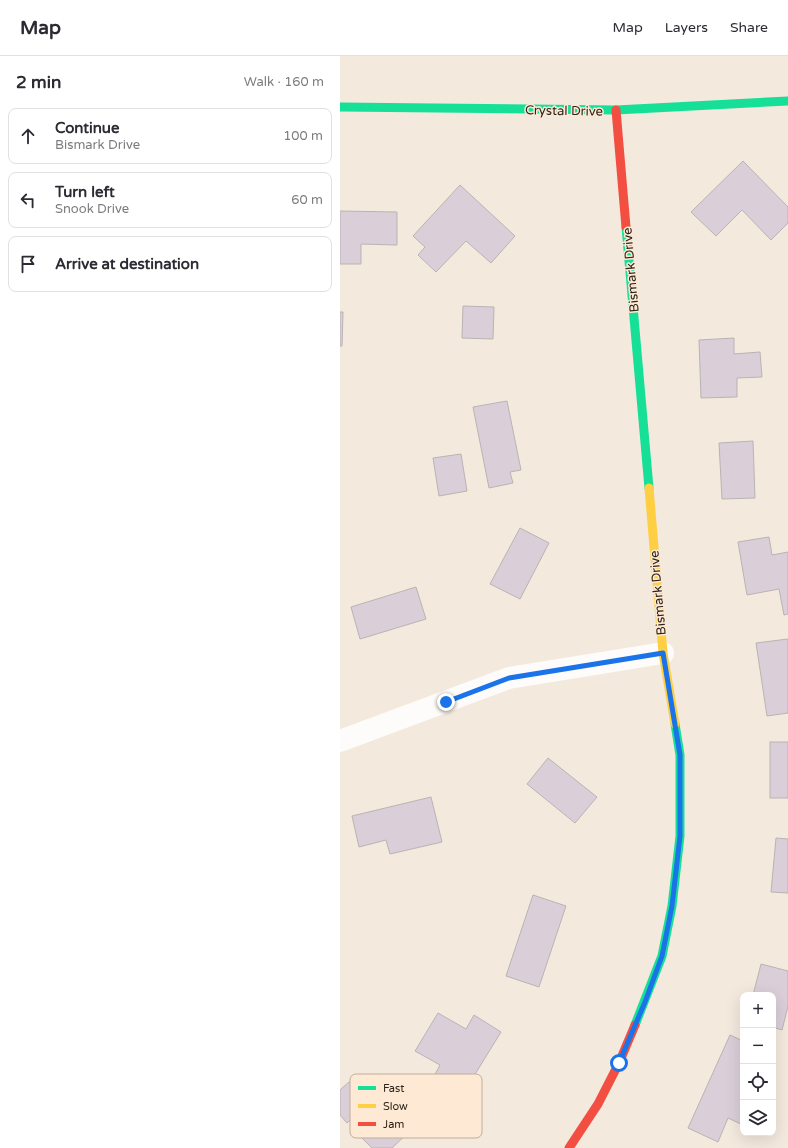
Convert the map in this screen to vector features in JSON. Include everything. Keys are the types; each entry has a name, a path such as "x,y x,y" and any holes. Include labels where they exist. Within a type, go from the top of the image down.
{"street":[{"name":"Crystal Drive","path":"340,107 616,110 788,101"},
{"name":"Bismark Drive","path":"569,1148 598,1104 619,1063 642,1009 662,956 672,906 680,836 680,755 663,653 616,110"},
{"path":"340,741 509,678 663,653"}],"building":[{"path":"743,161 788,207 788,223 771,240 742,210 716,236 691,212"},
{"path":"460,185 515,236 491,263 466,241 436,272 418,255 425,247 413,236"},
{"path":"340,211 397,212 397,245 361,244 361,264 340,264"},
{"path":"463,306 494,307 493,339 462,338"},
{"path":"340,312 343,312 342,346 340,346"},
{"path":"734,338 734,354 760,352 762,377 737,378 737,397 701,398 699,340"},
{"path":"507,401 521,470 510,472 513,483 489,488 473,407"},
{"path":"753,441 755,498 722,499 719,443"},
{"path":"461,454 467,491 439,496 433,458"},
{"path":"520,528 549,543 520,599 490,584"},
{"path":"769,537 772,555 788,552 788,614 784,615 779,589 747,595 738,542"},
{"path":"416,587 426,619 360,639 351,607"},
{"path":"788,639 788,713 767,716 756,643"},
{"path":"770,742 788,742 788,798 770,798"},
{"path":"548,758 597,797 575,823 527,784"},
{"path":"431,797 442,842 390,854 386,840 359,847 352,816"},
{"path":"776,838 788,839 788,893 771,892"},
{"path":"533,895 566,906 539,987 506,976"},
{"path":"761,964 788,971 788,1006 782,1030 776,1028 776,992 754,992"},
{"path":"438,1013 466,1029 474,1015 501,1032 475,1074 435,1074 440,1065 415,1051"},
{"path":"730,1035 740,1040 740,1124 728,1118 718,1142 688,1128"},
{"path":"349,1082 350,1120 347,1123 340,1115 340,1090"},
{"path":"362,1138 402,1138 392,1148 372,1148"}],"traffic: fast":[{"path":"340,107 616,110 788,101"},
{"path":"626,227 649,488"},
{"path":"635,1025 662,956 672,906 680,836 680,755 675,724"}],"traffic: slow":[{"path":"649,488 663,653 675,724"}],"traffic: jam":[{"path":"616,110 626,227"},
{"path":"569,1148 598,1104 619,1063 635,1025"}],"route":[{"path":"446,702 509,678 663,653 680,755 680,836 672,906 662,956 645,1002 619,1063"}]}
